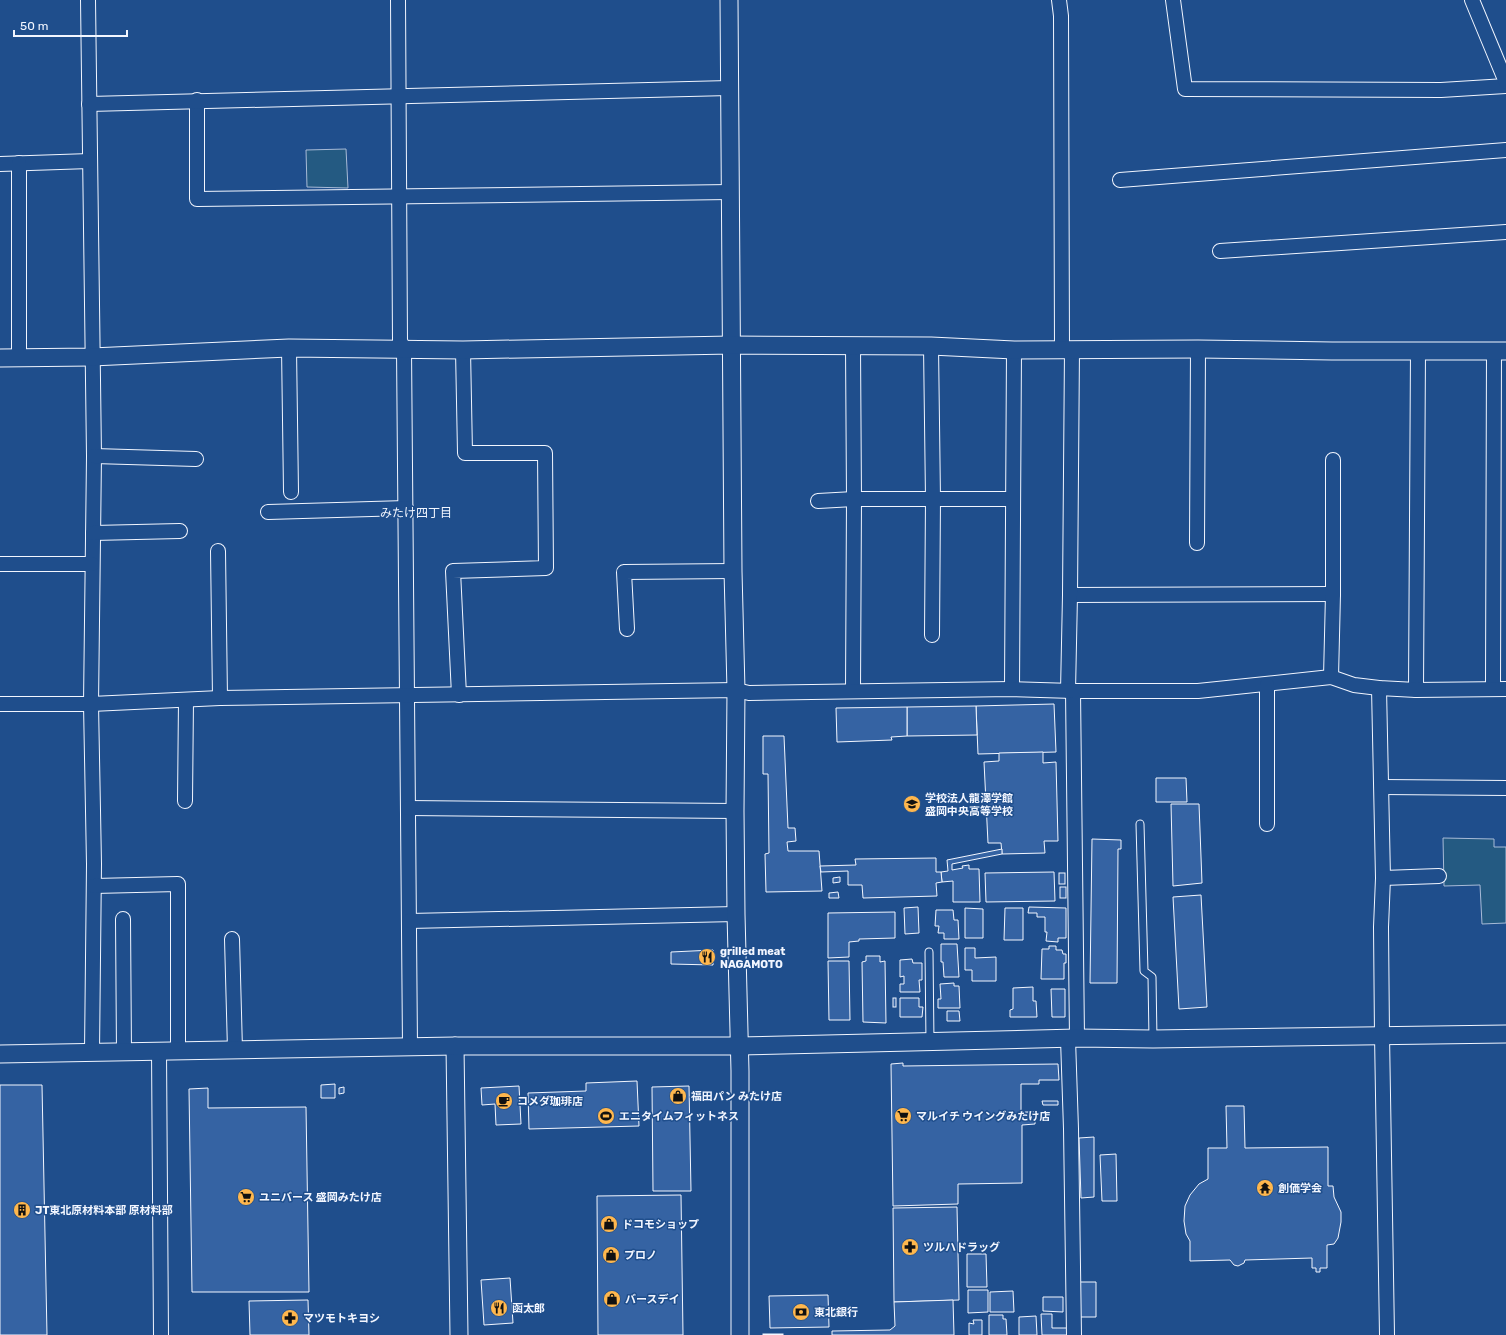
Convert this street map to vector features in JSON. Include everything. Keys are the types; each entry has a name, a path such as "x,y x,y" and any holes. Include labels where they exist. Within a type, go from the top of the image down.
{"street":[{"path":"88,0 94,456 91,704 94,886 92,1052"},
{"path":"398,0 400,341 404,349 406,508 410,1047"},
{"path":"729,0 733,571 736,690 735,811 739,1046 740,1335"},
{"path":"1059,0 1062,16 1070,595 1071,1129 1074,1335"},
{"path":"1173,0 1185,89 1441,90 1506,86"},
{"path":"1472,0 1506,82"},
{"path":"89,104 197,100 729,88"},
{"path":"197,100 197,199 730,192"},
{"path":"1120,180 1506,150"},
{"path":"0,164 90,161"},
{"path":"19,358 20,163"},
{"path":"1220,251 1506,232"},
{"path":"0,358 289,348 463,350 731,346 931,346 1014,350 1198,349 1500,351 1499,689 1416,690 1379,688 1354,685 1331,677 1305,679 1267,685 1198,691 1070,691 1012,688 750,693 736,690 220,698 91,704 0,704"},
{"path":"931,346 933,499 932,635"},
{"path":"853,347 853,691"},
{"path":"289,348 291,492"},
{"path":"1197,543 1198,349"},
{"path":"459,695 453,571 546,568 544,453 465,453 463,350"},
{"path":"1012,688 1014,350"},
{"path":"1416,690 1418,351"},
{"path":"94,456 196,459"},
{"path":"1331,677 1334,594 1333,460"},
{"path":"818,500 1013,499"},
{"path":"268,512 406,508"},
{"path":"93,533 180,531"},
{"path":"218,551 220,698"},
{"path":"0,564 92,564"},
{"path":"627,629 624,572 733,571"},
{"path":"1070,595 1334,594"},
{"path":"1267,685 1267,824"},
{"path":"1379,688 1382,787 1383,878 1381,927 1387,1335"},
{"path":"185,800 186,700"},
{"path":"1382,787 1506,788"},
{"path":"408,808 735,811"},
{"path":"1383,878 1439,876"},
{"path":"94,886 178,884 178,1051"},
{"path":"409,921 736,914"},
{"path":"123,919 124,1053"},
{"path":"232,939 235,1050"},
{"path":"0,1054 455,1046 739,1046 1072,1039 1506,1034"},
{"path":"455,1046 459,1335"},
{"path":"159,1051 161,1335"}],"lane":[{"path":"1140,824 1144,971 1152,977 1153,1039"},
{"path":"929,952 930,1042"}],"shaded area":[{"path":"346,149 348,188 307,187 306,150"},
{"path":"1443,838 1494,839 1494,847 1506,847 1506,923 1482,924 1480,885 1444,886"}],"building":[{"path":"1054,704 1056,752 978,754 976,706"},
{"path":"976,706 977,735 907,736 907,707"},
{"path":"907,707 907,736 891,737 892,740 837,742 836,708"},
{"path":"763,736 784,736 788,828 795,828 796,841 787,842 788,851 819,851 822,891 766,892 765,854 769,853 768,774 763,774"},
{"path":"1043,752 1043,763 1056,762 1058,841 1044,841 1045,853 1002,854 1001,843 988,843 984,762 999,761 999,753"},
{"path":"1156,778 1186,778 1187,802 1156,802"},
{"path":"1171,804 1199,804 1202,883 1173,886"},
{"path":"1092,839 1121,840 1121,849 1118,849 1117,983 1090,983"},
{"path":"1002,849 1002,854 952,864 952,870 969,865 969,869 979,869 980,902 953,902 953,881 942,882 941,872 948,871 947,860"},
{"path":"936,858 936,872 941,872 942,882 936,883 937,896 863,898 862,885 848,885 848,871 821,872 820,866 856,865 855,859"},
{"path":"1054,872 1055,901 986,902 985,873"},
{"path":"1059,873 1065,873 1065,884 1059,884"},
{"path":"840,877 840,882 833,883 833,878"},
{"path":"1060,887 1066,887 1066,898 1060,898"},
{"path":"838,892 839,898 829,898 829,893"},
{"path":"1201,895 1207,1007 1179,1009 1173,897"},
{"path":"918,907 919,933 905,934 904,908"},
{"path":"1029,907 1066,908 1066,938 1058,938 1058,942 1046,941 1047,932 1045,932 1045,917 1037,917 1037,913 1028,913"},
{"path":"965,908 983,909 983,938 965,938"},
{"path":"1005,908 1023,908 1023,940 1004,940"},
{"path":"936,910 953,910 954,920 958,920 959,939 944,939 944,933 938,933 939,926 935,926"},
{"path":"895,912 895,938 859,939 859,941 849,942 849,957 828,958 828,913"},
{"path":"941,944 957,944 959,977 944,977 943,962 941,962"},
{"path":"1049,946 1056,946 1056,950 1062,950 1063,954 1066,954 1066,963 1064,963 1064,979 1041,979 1042,949 1049,949"},
{"path":"965,948 975,948 975,958 996,957 996,981 972,981 972,970 965,970"},
{"path":"713,950 713,965 671,964 671,952"},
{"path":"866,956 880,956 880,962 885,961 886,1023 863,1022 862,962 866,961"},
{"path":"912,959 913,963 922,963 922,980 919,980 920,992 900,992 900,984 904,984 904,976 900,977 900,960"},
{"path":"828,961 849,961 850,1020 829,1020"},
{"path":"954,983 954,986 959,986 960,1008 938,1008 938,999 941,999 940,984"},
{"path":"1033,987 1033,1001 1036,1001 1037,1017 1010,1017 1010,1010 1013,1009 1013,988"},
{"path":"1051,989 1065,989 1065,1017 1052,1017"},
{"path":"893,998 896,998 896,1007 893,1007"},
{"path":"900,998 919,998 919,1007 923,1007 922,1017 900,1017"},
{"path":"947,1011 959,1011 960,1021 947,1021"},
{"path":"903,1063 903,1066 1058,1064 1059,1080 1039,1080 1039,1084 1021,1084 1021,1112 1035,1112 1035,1124 1022,1125 1022,1183 958,1184 958,1204 893,1206 891,1064"},
{"path":"637,1081 639,1126 529,1129 528,1093 586,1091 586,1083"},
{"path":"335,1084 335,1098 321,1098 321,1085"},
{"name":"JT東北原材料本部 原材料部","path":"0,1085 42,1085 47,1335 0,1335"},
{"path":"519,1086 521,1124 496,1125 495,1104 482,1105 481,1088"},
{"path":"689,1086 691,1191 653,1191 652,1087"},
{"path":"344,1087 344,1093 339,1094 339,1088"},
{"path":"208,1088 208,1108 306,1107 309,1292 192,1292 189,1089"},
{"path":"1042,1101 1058,1101 1058,1105 1043,1105"},
{"name":"創価学会","path":"1226,1106 1244,1106 1245,1148 1328,1147 1328,1186 1333,1186 1334,1197 1341,1212 1341,1222 1338,1238 1334,1244 1327,1245 1327,1268 1320,1268 1320,1272 1316,1272 1316,1268 1312,1268 1312,1258 1245,1260 1244,1263 1238,1266 1234,1265 1230,1260 1190,1261 1190,1241 1186,1234 1184,1221 1185,1206 1190,1195 1199,1184 1208,1179 1208,1148 1227,1148"},
{"path":"1094,1137 1094,1197 1081,1198 1079,1138"},
{"path":"1116,1154 1117,1201 1102,1201 1100,1155"},
{"path":"681,1195 683,1335 598,1335 597,1196"},
{"path":"957,1207 959,1300 894,1302 893,1208"},
{"path":"967,1254 986,1254 987,1287 967,1287"},
{"path":"510,1278 513,1323 484,1325 481,1280"},
{"path":"1080,1282 1096,1282 1096,1317 1079,1317"},
{"path":"968,1290 988,1290 988,1312 968,1313"},
{"path":"1013,1291 1014,1312 990,1312 990,1292"},
{"path":"828,1295 829,1327 770,1328 769,1296"},
{"path":"1043,1297 1063,1297 1063,1312 1043,1311"},
{"path":"308,1300 309,1335 250,1335 249,1301"},
{"path":"953,1300 954,1335 832,1335 832,1331 890,1330 895,1326 894,1302"},
{"path":"1041,1314 1052,1314 1052,1328 1068,1328 1068,1335 1042,1335"},
{"path":"989,1315 1003,1315 1003,1319 1006,1319 1007,1335 989,1335"},
{"path":"1036,1316 1037,1335 1019,1335 1019,1317"},
{"path":"973,1320 982,1320 982,1335 969,1335 969,1323 974,1324"},
{"path":"783,1334 783,1335 763,1335"}],"place":[{"name":"学校法人龍澤学館 盛岡中央高等学校","path":"912,804"},
{"name":"grilled meat NAGAMOTO","path":"707,957"},
{"name":"福田パン みたけ店","path":"678,1096"},
{"name":"コメダ珈琲店","path":"504,1101"},
{"name":"エニタイムフィットネス","path":"606,1116"},
{"name":"マルイチ ウイングみたけ店","path":"903,1116"},
{"name":"創価学会","path":"1265,1188"},
{"name":"ユニバース 盛岡みたけ店","path":"246,1197"},
{"name":"JT東北原材料本部 原材料部","path":"22,1210"},
{"name":"ドコモショップ","path":"609,1224"},
{"name":"ツルハドラッグ","path":"910,1247"},
{"name":"プロノ","path":"611,1255"},
{"name":"バースデイ","path":"612,1299"},
{"name":"函太郎","path":"499,1308"},
{"name":"東北銀行","path":"801,1312"},
{"name":"マツモトキヨシ","path":"290,1318"}],"district":[{"name":"みたけ四丁目","path":"416,513"}]}
